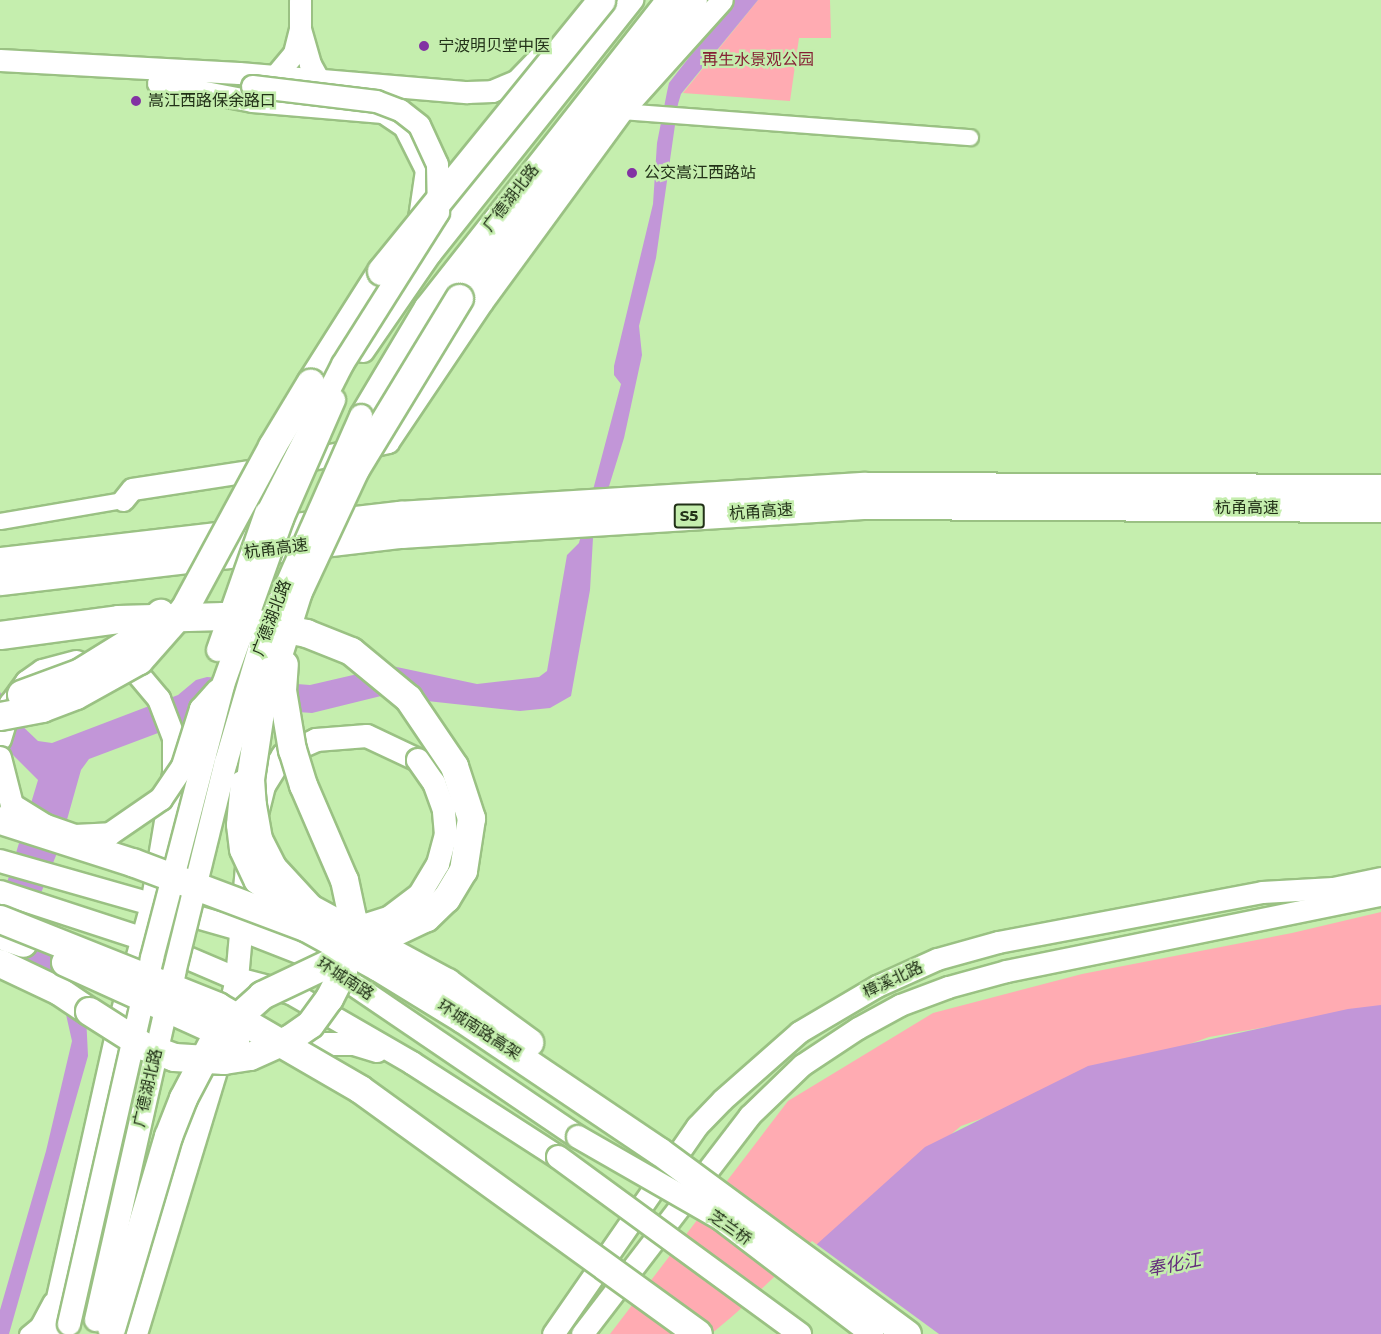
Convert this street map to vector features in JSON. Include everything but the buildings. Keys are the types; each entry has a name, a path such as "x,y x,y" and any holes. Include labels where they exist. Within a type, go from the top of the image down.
{"highway":[{"path":"0,716 42,708 76,695 139,660 184,609 255,508 272,446 381,271 601,0"},
{"path":"606,1115 549,1057 447,982 310,908 272,867 258,839 250,779 260,712 292,613 355,469 459,298 693,0"},
{"name":"杭甬高速","path":"0,561 400,515 863,486 1381,488"},
{"name":"杭甬高速","path":"0,581 402,534 865,505 1381,508"},
{"path":"0,700 41,689 80,672 127,643 171,603 255,508"},
{"path":"0,963 59,991 144,1046 174,1057 250,1056 290,1038 310,1024 344,970 352,917 344,880 303,785 285,719 282,690 292,613"},
{"path":"0,635 118,619 222,616 306,633 351,651 408,698 454,766 471,818 463,870 446,898 426,917 262,995 215,1037 183,1098 168,1136 109,1330"},
{"name":"环城南路高架","path":"0,820 132,862 305,927 463,1019 606,1115 908,1334"},
{"path":"1,901 218,1006 360,1089 462,1166 698,1334"},
{"path":"0,935 194,1019 375,1108 462,1166"}],"main road":[{"name":"广德湖北路","path":"62,1331 152,958 223,685 282,519 349,374 430,254 632,0"},
{"name":"广德湖北路","path":"109,1330 174,973 226,762 261,643 361,416 426,307 668,0"},
{"path":"0,758 12,805 46,826 75,836 110,834 160,799 183,766 201,709 223,685 218,650 255,508"},
{"path":"109,1330 217,1067 237,979 242,930 249,846 264,786 283,755 316,740 367,736 418,760 434,783 444,810 446,835 438,864 420,894 390,917 363,926 334,929 305,919 281,904 256,882 241,850 238,825 261,643"},
{"path":"0,739 11,704 27,682 43,671 81,661 113,663 137,673 159,699 174,738 174,774 152,905 141,938 62,1283 62,1331"},
{"name":"环城南路","path":"5,863 242,930 316,959 578,1137"},
{"path":"1,901 34,902 141,938 237,979 291,993 412,1063 558,1157 800,1334"},
{"path":"217,1067 270,1044 354,1044 412,1063"},
{"name":"芝兰桥","path":"578,1137 721,1219 872,1334"}],"street":[{"path":"275,76 294,53 300,29 300,0"},
{"path":"0,60 275,76 467,92 492,91 516,81 592,0"},
{"path":"0,521 123,500 132,489 272,468 388,442 482,302 622,111 722,0"},
{"path":"300,29 310,64 319,80"},
{"path":"0,70 158,83 252,86 376,101 392,107 419,125 437,164 438,212 255,508"},
{"path":"158,83 252,101 383,112 404,126 426,170 419,222 272,468"},
{"path":"622,111 970,137"},
{"name":"樟溪北路","path":"553,1334 697,1126 764,1059 846,1003 937,959 998,942 1262,892 1333,888 1381,878"},
{"name":"樟溪北路","path":"582,1334 749,1116 802,1065 858,1028 948,987 1006,971 1381,895"},
{"path":"27,1334 38,1325 62,1283"}],"green space":[{"name":"再生水景观公园","path":"758,0 830,0 831,38 799,38 790,101 683,93"},
{"path":"1381,912 1381,1007 1209,1037 961,1126 711,1334 610,1334 788,1101 933,1013 1082,974 1292,933"}],"water":[{"path":"734,0 758,0 681,94 678,104 656,258 639,326 642,355 624,438 593,538 590,590 571,696 550,708 520,711 381,696 312,713 200,705 182,724 89,759 81,770 59,848 31,918 38,939 62,967 78,994 86,1015 88,1056 9,1334 0,1334 0,1310 46,1151 72,1041 65,1010 14,950 0,906 38,780 0,742 0,692 16,720 38,741 52,743 178,695 196,680 207,677 310,685 392,666 477,684 539,677 547,671 567,555 579,543 621,384 614,375 614,366 653,204 657,143 669,83"},
{"name":"奉化江","path":"1381,1005 1381,1334 717,1334 925,1147 1088,1066 1348,1009"}],"pier":[{"path":"812,1241 939,1334 714,1334"}],"place":[{"name":"宁波明贝堂中医","path":"424,46"},
{"name":"嵩江西路保余路口","path":"136,101"},
{"name":"公交嵩江西路站","path":"632,173"}]}
